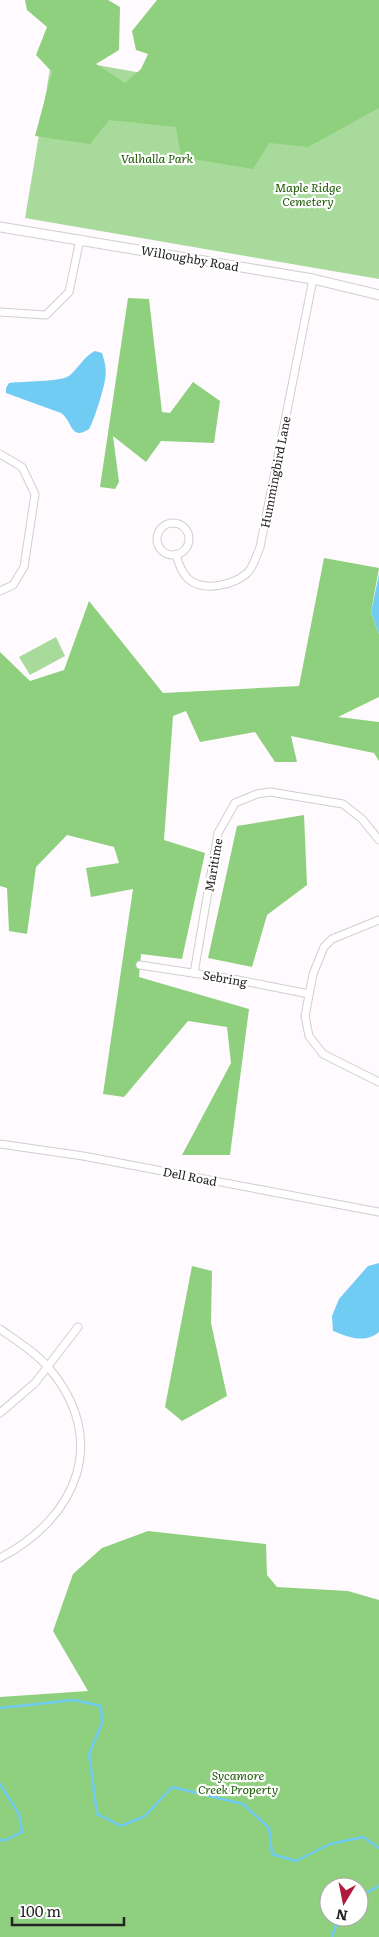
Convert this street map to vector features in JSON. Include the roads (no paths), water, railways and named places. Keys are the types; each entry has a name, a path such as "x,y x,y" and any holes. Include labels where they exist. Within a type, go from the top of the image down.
{"street":[{"name":"Willoughby Road","path":"0,227 313,279 379,295"},
{"path":"0,312 46,315 69,292 80,239"},
{"name":"Hummingbird Lane","path":"176,554 179,565 190,581 208,587 227,584 247,574 260,546 313,279"},
{"path":"0,454 22,467 35,494 24,567 13,584 0,592"},
{"path":"172,523 182,526 186,530 189,540 185,549 176,554 166,553 157,541 163,527 172,523"},
{"name":"Maritime","path":"194,973 218,833 235,803 257,794 270,792 343,804 362,819 379,840"},
{"path":"379,920 330,940 324,946 313,974 305,1016 309,1036 323,1054 379,1082"},
{"name":"Sebring","path":"140,965 309,994"},
{"name":"Dell Road","path":"0,1144 83,1156 379,1212"},
{"path":"0,1413 35,1383 78,1327"},
{"path":"0,1330 24,1345 48,1367 67,1394 74,1409 78,1425 80,1463 66,1500 47,1524 0,1558"}],"water":[{"path":"95,351 102,353 106,377 93,420 89,429 85,431 75,432 61,413 6,393 9,383 50,380 69,376"},
{"path":"379,574 379,634 371,612"},
{"path":"379,1263 379,1332 374,1336 362,1339 333,1331 332,1316 339,1299 368,1266"}],"waterway":[{"path":"0,1708 74,1700 101,1706 102,1723 89,1754 97,1814 121,1826 145,1816 172,1787 243,1804 269,1828 272,1854 296,1861 330,1844 363,1837 379,1848"},
{"path":"0,1784 19,1814 22,1832 6,1840 0,1840"},
{"path":"369,1892 379,1886"},
{"path":"332,1937 336,1927"}],"park label":[{"name":"Valhalla Park","path":"157,158"},
{"name":"Maple Ridge Cemetery","path":"308,194"},
{"name":"Sycamore Creek Property","path":"238,1782"}]}
